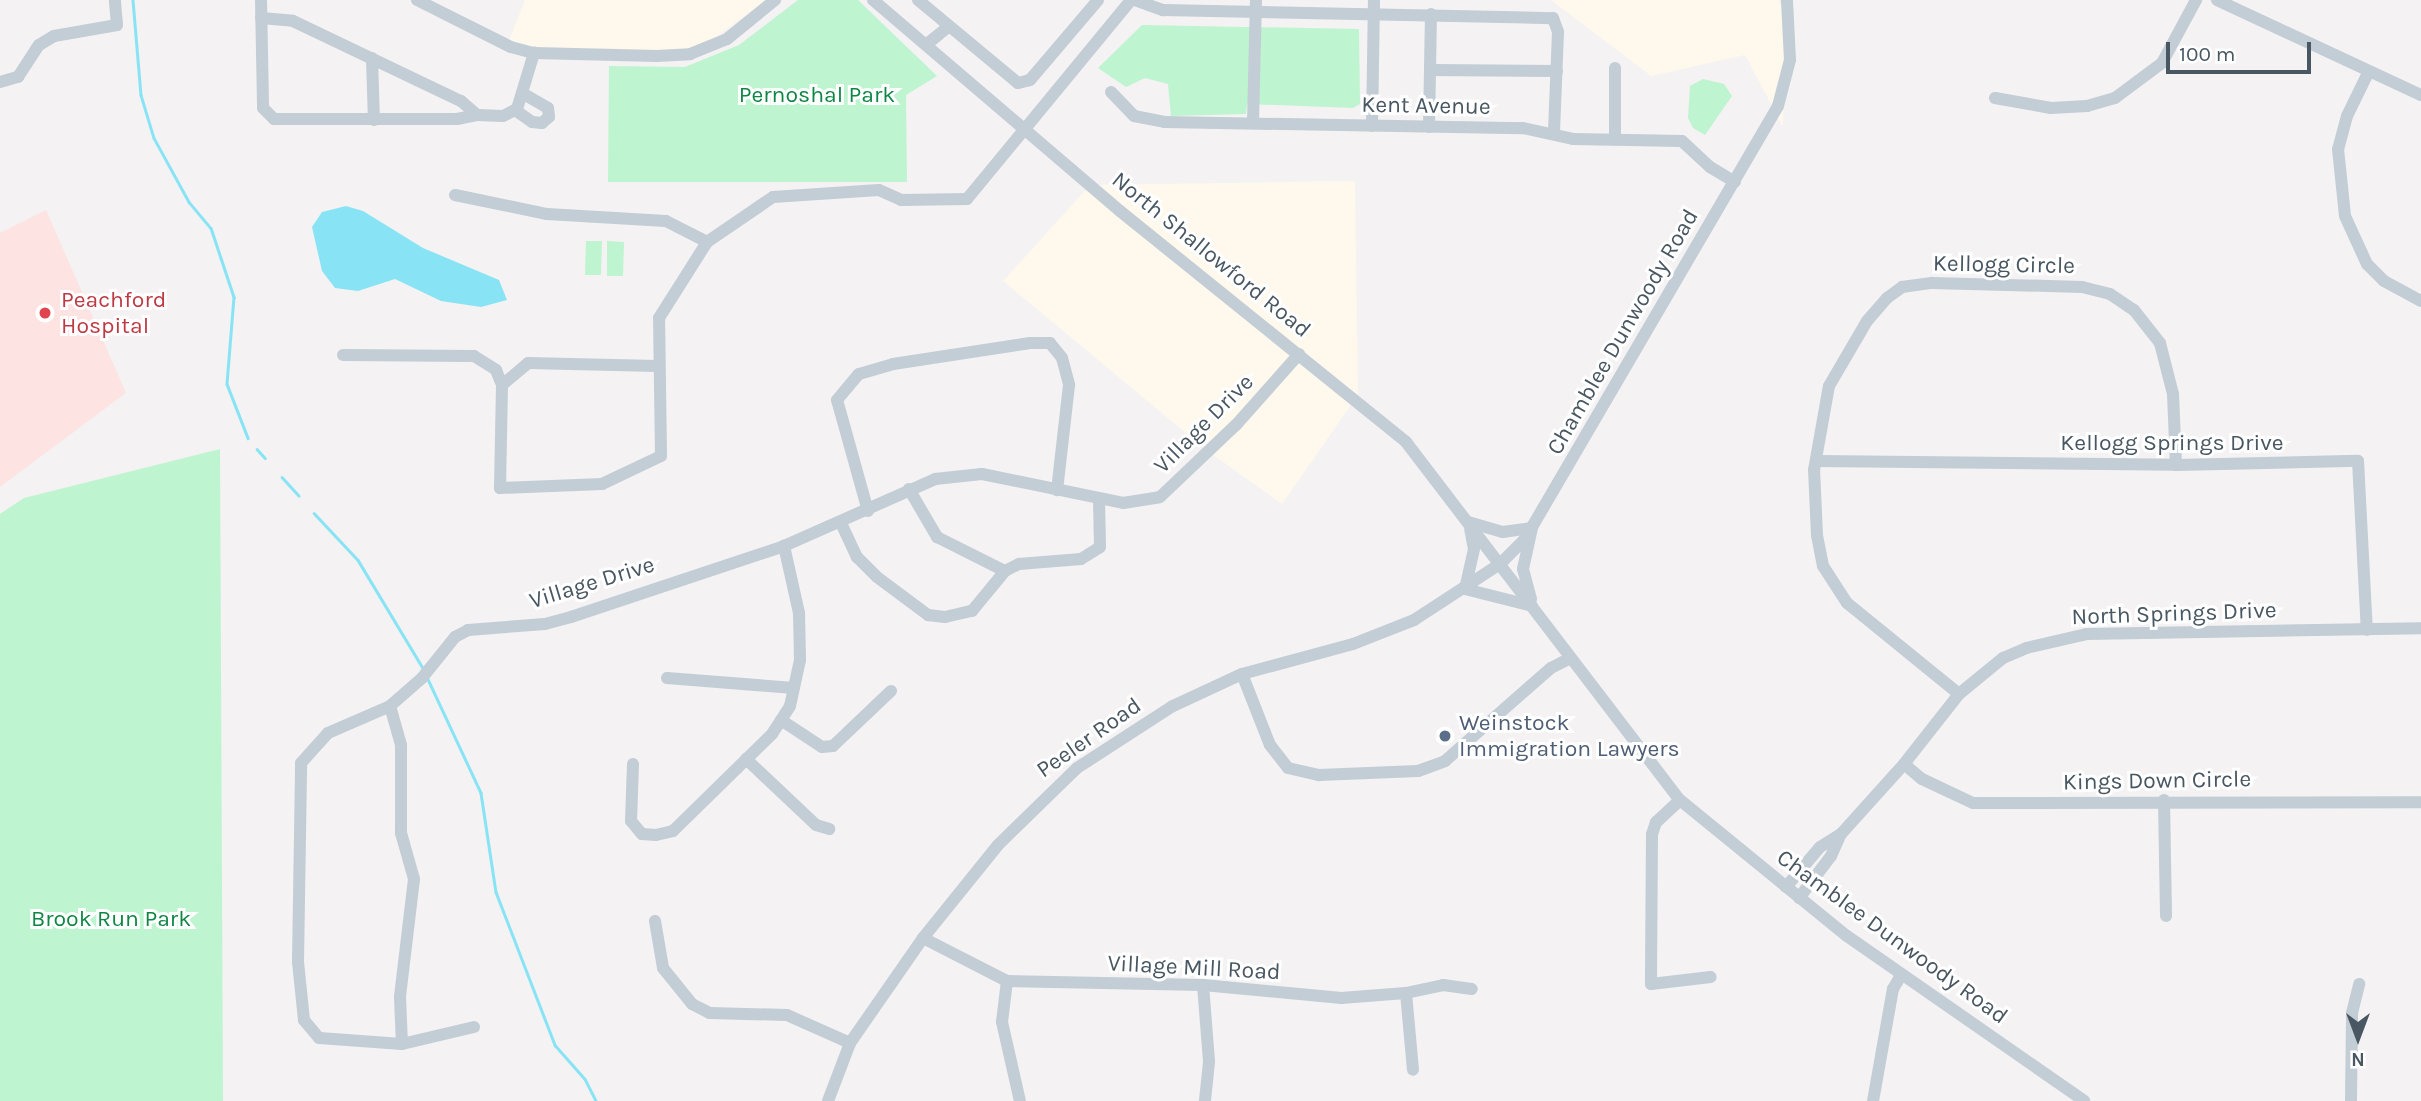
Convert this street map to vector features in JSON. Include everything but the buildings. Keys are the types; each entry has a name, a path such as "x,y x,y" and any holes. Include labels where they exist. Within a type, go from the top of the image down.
{"street":[{"path":"0,82 18,77 39,46 54,36 117,25 115,0"},
{"path":"261,0 262,101 267,114 285,120 503,116 515,110 523,93 534,53"},
{"path":"417,0 511,47 534,53 690,54 727,39 775,0"},
{"name":"North Shallowford Road","path":"873,0 1029,129 1119,211 1406,442 1500,564"},
{"path":"919,0 1018,83 1030,80 1098,0"},
{"path":"343,355 474,356 496,370 502,385 500,488 602,484 661,456 657,366 659,318 707,242 773,197 784,195 879,190 901,200 967,199 1029,129 1133,0 1163,10 1315,6 1374,14 1553,18 1558,32 1554,133"},
{"path":"1372,126 1374,0"},
{"name":"Chamblee Dunwoody Road","path":"1500,564 1532,528 1640,335 1766,131 1786,82 1791,40 1787,0"},
{"path":"1995,98 2051,107 2087,106 2116,98 2162,63 2196,0"},
{"path":"2217,0 2368,73 2421,95"},
{"path":"1253,122 1256,6"},
{"path":"1429,127 1431,14"},
{"path":"261,18 293,21 468,104 477,115"},
{"path":"927,44 949,26"},
{"path":"372,58 374,120"},
{"path":"1430,70 1557,71"},
{"path":"2368,73 2347,116 2338,149 2345,216 2367,264 2384,281 2421,301"},
{"path":"1615,74 1615,139"},
{"name":"Kent Avenue","path":"1111,92 1142,120 1429,127 1554,133 1573,139 1682,141 1710,167 1735,181"},
{"path":"515,110 532,122 542,123 549,117 548,108 523,93"},
{"path":"455,195 547,214 666,221 707,242"},
{"name":"Kellogg Circle","path":"1959,694 1847,603 1823,566 1814,496 1829,386 1844,356 1887,298 1902,288 1932,283 2082,287 2110,294 2134,310 2160,342 2173,394 2176,465"},
{"path":"868,510 837,400 859,374 893,364 1030,343 1050,343 1062,358 1069,385 1057,490"},
{"name":"Village Drive","path":"474,1027 402,1044 319,1038 304,1020 299,989 301,763 328,733 390,706 428,671 455,636 468,630 545,624 784,546 935,479 982,474 1099,500 1143,502 1160,498 1236,425 1299,354"},
{"path":"502,385 528,363 657,366"},
{"name":"Kellogg Springs Drive","path":"1817,461 2176,465 2358,461 2367,630"},
{"path":"909,489 937,537 952,548 1005,571"},
{"path":"841,523 857,557 903,600 928,615 960,615 972,611 1005,571 1019,564 1081,559 1100,547 1099,500"},
{"path":"1468,522 1503,532 1532,528 1523,569 1533,607 1465,589 1474,549 1468,522"},
{"path":"634,764 631,821 642,834 656,835 673,831 746,759 781,720 794,688 800,660 799,613 784,546"},
{"path":"1242,674 1269,745 1288,768 1319,775 1418,771 1445,761 1541,677 1569,659 1500,564"},
{"name":"Peeler Road","path":"828,1101 850,1043 923,938 998,845 1068,775 1172,706 1242,674 1383,634 1465,589 1500,564"},
{"name":"North Springs Drive","path":"1786,887 1820,847 1841,834 1904,764 1959,694 2003,658 2053,639 2087,634 2421,628"},
{"name":"Chamblee Dunwoody Road","path":"1569,659 1680,800 1799,898 1901,975 2084,1101"},
{"path":"667,678 794,688"},
{"path":"781,720 822,747 833,746 891,691"},
{"path":"390,706 401,745 401,833 414,880 400,997 402,1044"},
{"path":"746,759 816,825 829,829"},
{"name":"Kings Down Circle","path":"1904,764 1922,779 1973,803 2164,800 2421,802"},
{"path":"1680,800 1656,822 1652,834 1651,984 1711,977"},
{"path":"2164,800 2166,916"},
{"name":"North Springs Drive","path":"1799,898 1831,856 1841,834"},
{"path":"655,921 663,968 692,1004 710,1013 787,1015 850,1043"},
{"name":"Village Mill Road","path":"923,938 1007,981 1203,985 1341,998 1406,993 1443,985 1472,989"},
{"path":"1873,1101 1894,989 1901,975"},
{"path":"1007,981 1002,1022 1020,1101"},
{"path":"2351,1101 2352,1013 2359,984"},
{"path":"1203,985 1209,1062 1205,1101"},
{"path":"1406,993 1413,1070"}],"shaded area":[{"path":"525,0 766,0 696,52 506,48"},
{"path":"1551,0 1778,0 1785,10 1783,127 1745,55 1651,76"},
{"path":"1355,181 1358,395 1282,504 1205,449 1003,281 1090,185"},
{"name":"Peachford Hospital","path":"46,210 126,393 0,487 0,233"}],"green space":[{"name":"Pernoshal Park","path":"798,0 858,0 937,76 906,95 907,182 608,182 609,66 685,67 739,45"},
{"path":"1142,25 1359,29 1360,104 1353,108 1247,104 1246,114 1171,116 1168,84 1145,78 1126,87 1098,68"},
{"path":"1703,79 1724,84 1732,96 1705,135 1693,128 1688,118 1690,86"},
{"path":"586,241 602,241 601,275 585,275"},
{"path":"607,241 624,242 623,276 607,276"},
{"name":"Brook Run Park","path":"220,449 223,1101 0,1101 0,514 24,498"}],"water":[{"path":"346,206 363,211 423,248 499,280 507,300 481,307 441,301 395,279 358,291 335,288 322,271 312,227 322,212"}],"waterway":[{"path":"133,0 141,95 154,138 189,202 211,228 234,297 227,384 248,438"},
{"path":"257,449 265,458"},
{"path":"282,477 299,496"},
{"path":"314,513 358,560 423,668"},
{"path":"427,677 481,793 496,892 555,1045 585,1079 596,1101"}],"place":[{"name":"Peachford Hospital","path":"45,313"},
{"name":"Weinstock Immigration Lawyers","path":"1445,736"}]}
